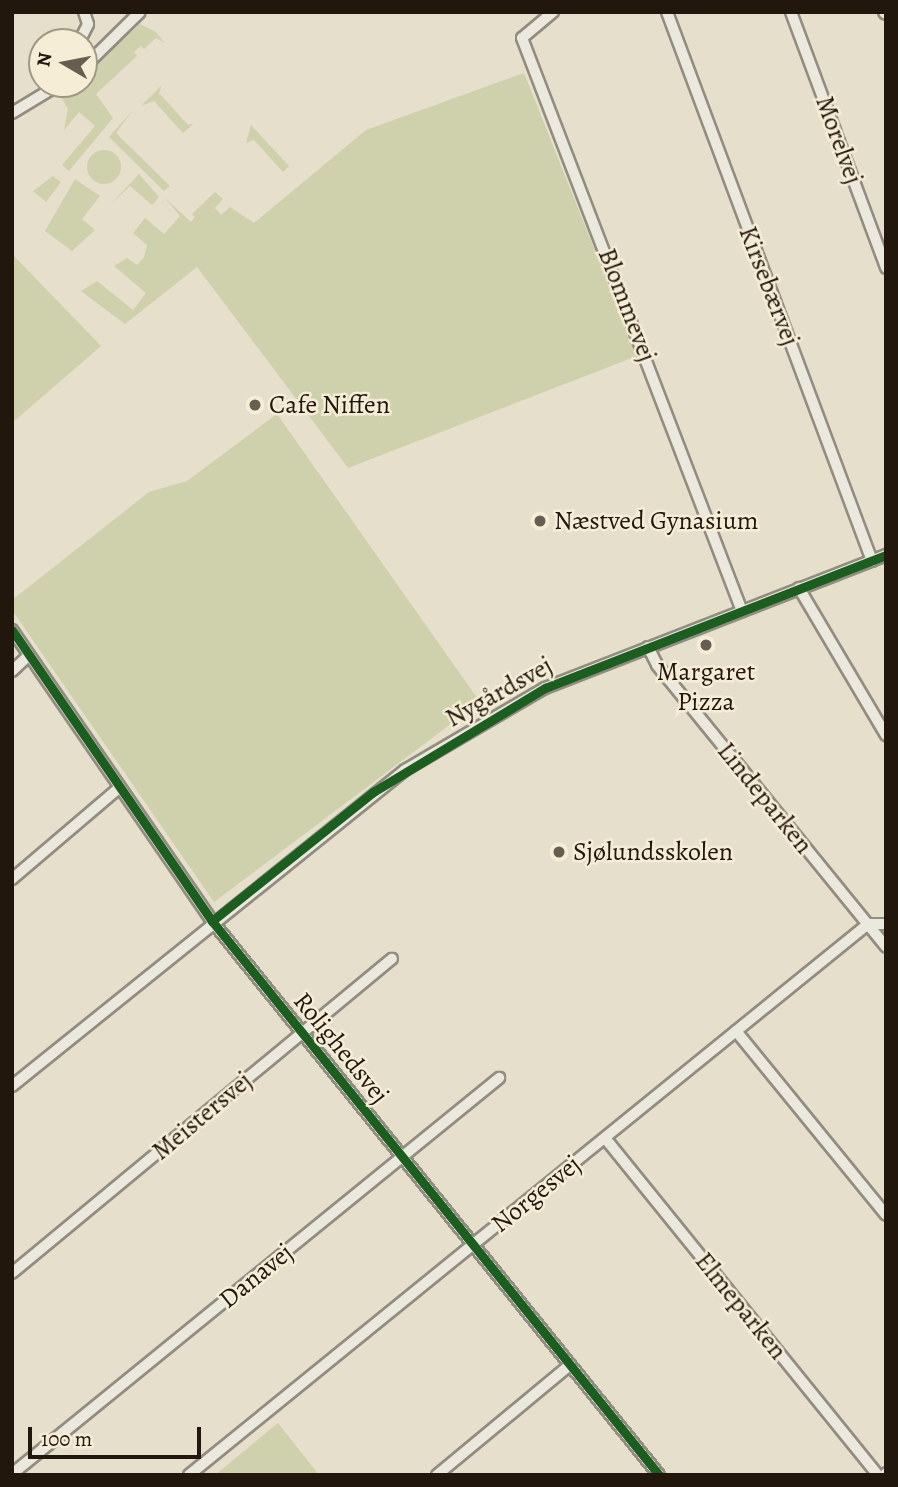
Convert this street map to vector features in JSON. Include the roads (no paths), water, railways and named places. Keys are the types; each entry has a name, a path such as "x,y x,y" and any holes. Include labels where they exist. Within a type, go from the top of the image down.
{"street":[{"path":"98,53 139,12"},
{"name":"Blommevej","path":"553,12 522,38 742,611"},
{"name":"Kirsebærvej","path":"667,12 872,561"},
{"name":"Morelvej","path":"791,12 886,268"},
{"path":"12,113 37,98"},
{"name":"Nygårdsvej","path":"12,1086 212,921 405,770 545,688 886,555"},
{"path":"799,588 886,735"},
{"name":"Rolighedsvej","path":"12,630 212,921 660,1475"},
{"name":"Lindeparken","path":"648,647 657,666 886,947"},
{"path":"12,671 29,655"},
{"path":"12,879 120,788"},
{"path":"868,924 886,924"},
{"name":"Norgesvej","path":"189,1475 868,924"},
{"name":"Meistersvej","path":"12,1273 391,959"},
{"path":"736,1031 886,1215"},
{"name":"Danavej","path":"12,1474 499,1078"},
{"name":"Elmeparken","path":"605,1138 878,1475"},
{"path":"441,1474 570,1365"}],"place":[{"name":"Cafe Niffen","path":"255,405"},
{"name":"Næstved Gynasium","path":"540,521"},
{"name":"Margaret Pizza","path":"706,645"},
{"name":"Sjølundsskolen","path":"559,852"}]}
